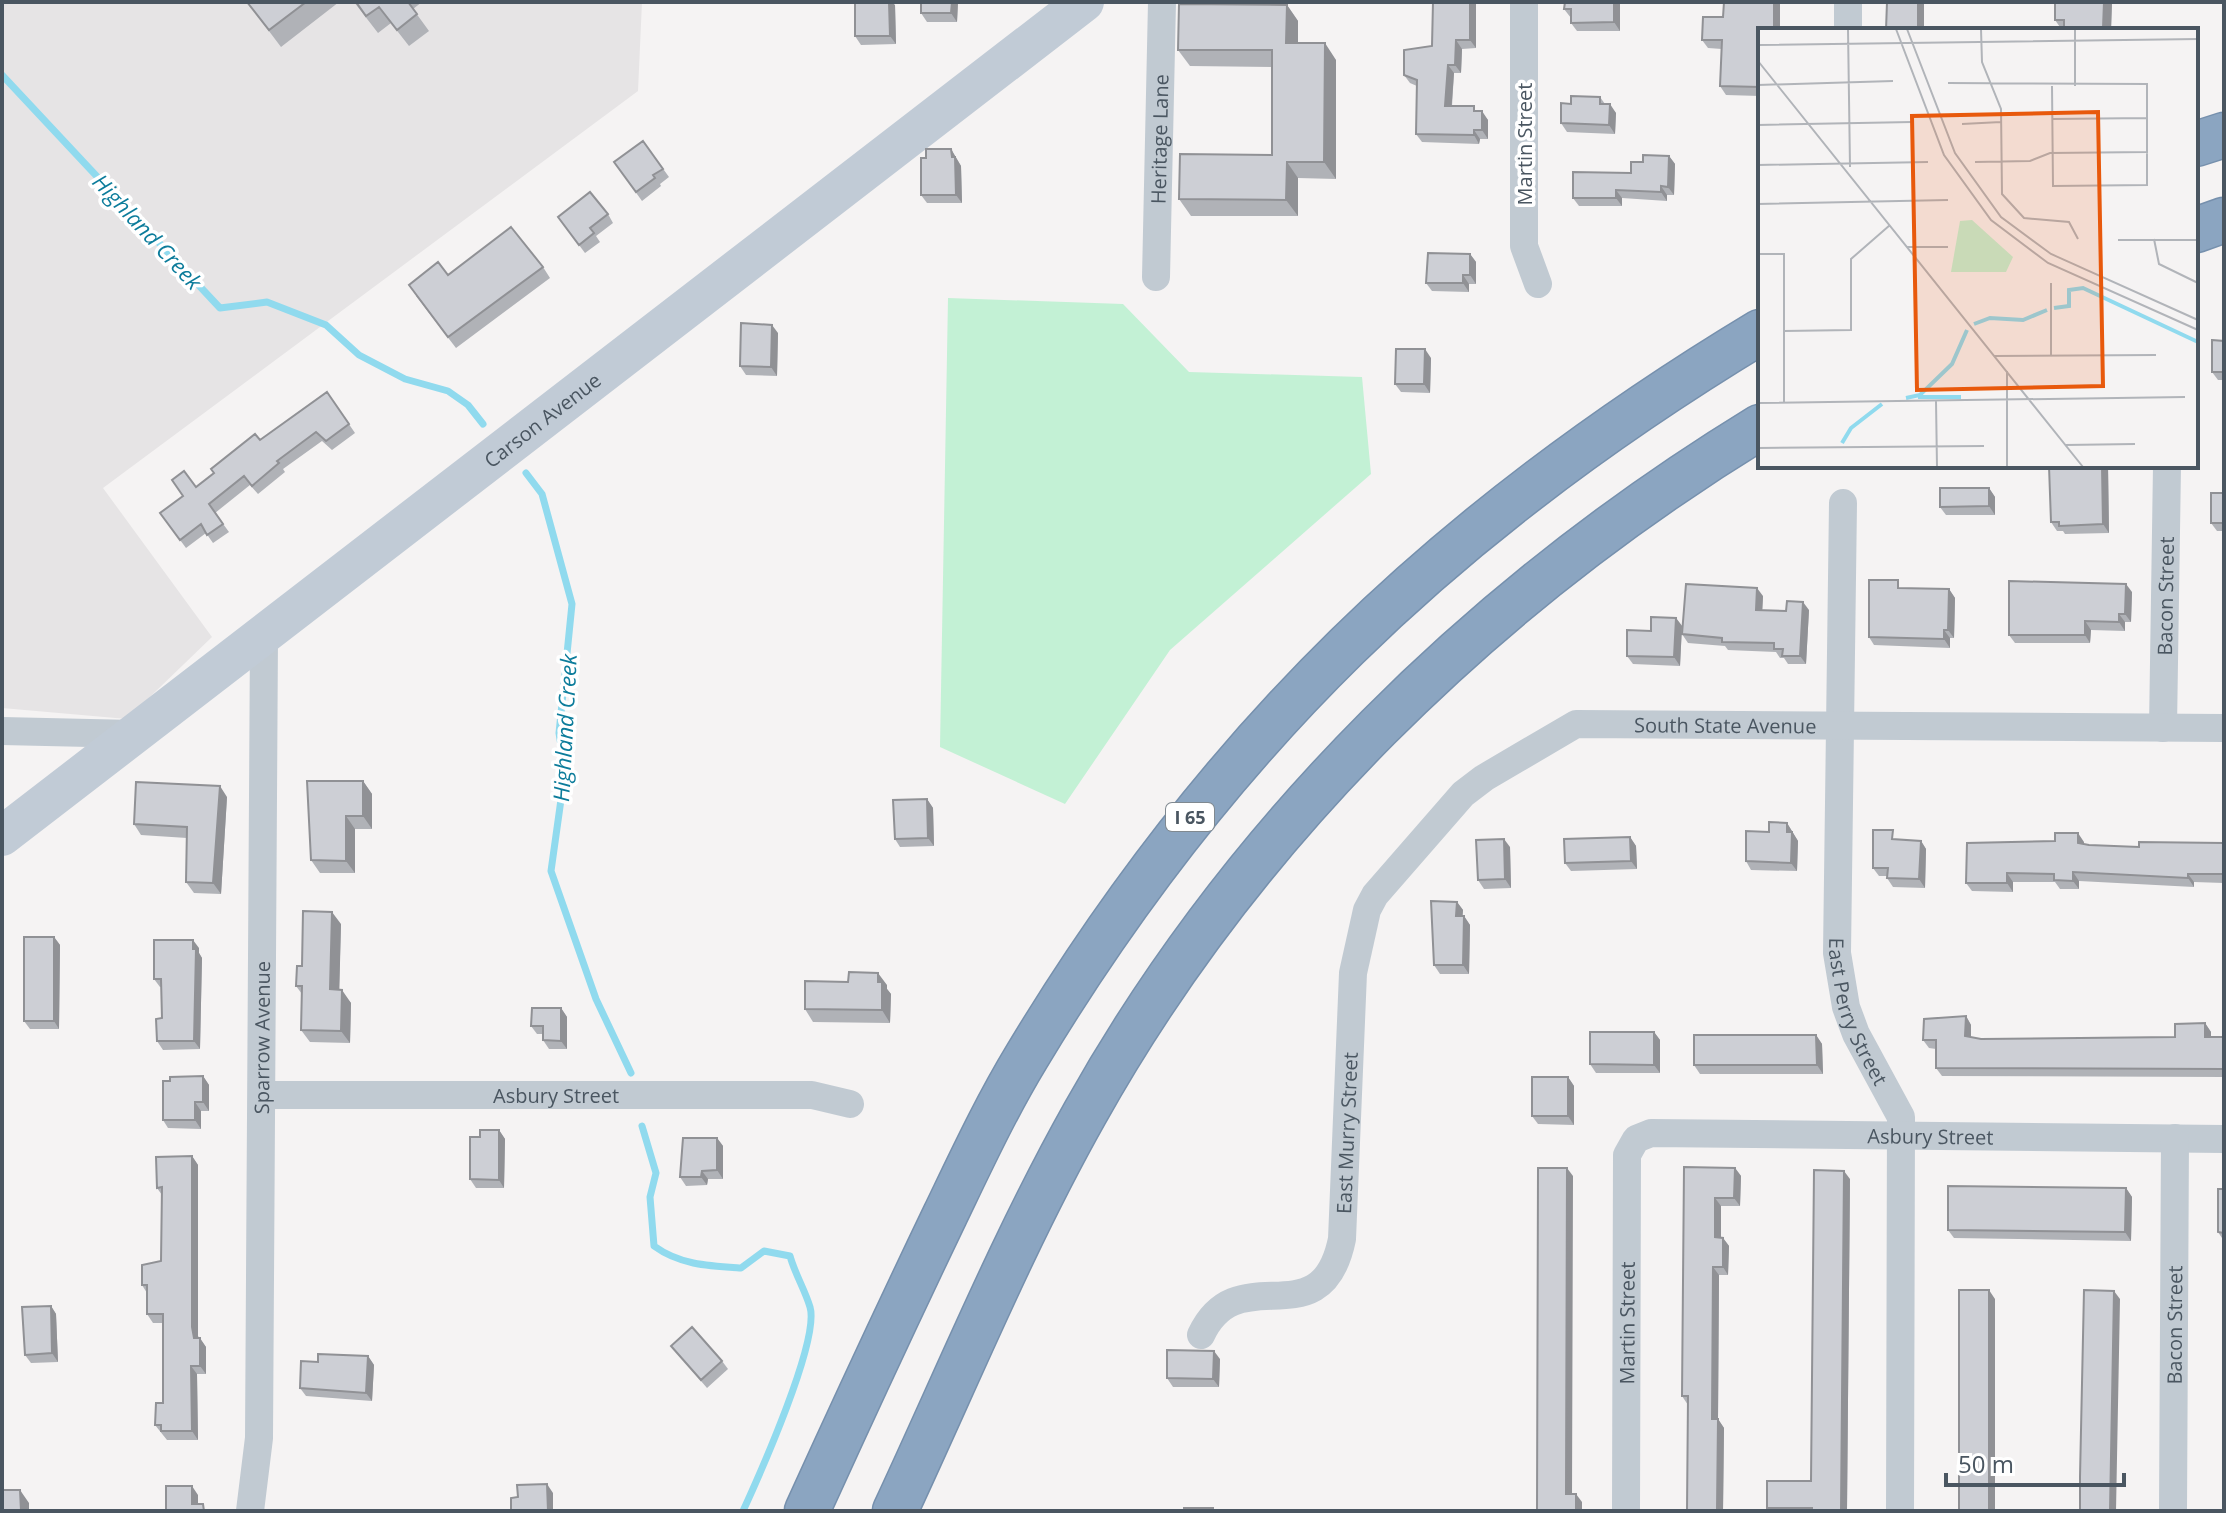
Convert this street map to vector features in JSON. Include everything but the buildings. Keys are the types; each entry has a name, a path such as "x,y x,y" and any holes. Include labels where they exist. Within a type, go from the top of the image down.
{"highway":[{"path":"2198,143 2224,135"},
{"path":"2198,229 2224,220"},
{"name":"I 65","path":"807,1511 964,1173 1012,1082 1100,939 1209,793 1322,669 1468,535 1596,436 1758,333"},
{"path":"895,1511 1024,1233 1084,1114 1172,975 1270,845 1381,723 1501,614 1628,514 1758,428"}],"main road":[{"name":"Carson Avenue","path":"2,836 1084,2"}],"street":[{"name":"Heritage Lane","path":"1156,277 1162,2"},
{"name":"Martin Street","path":"1524,2 1524,246 1538,284"},
{"path":"1848,2 1848,28"},
{"name":"Bacon Street","path":"2163,728 2167,468"},
{"name":"East Perry Street","path":"1843,503 1837,953 1840,979 1856,1034 1901,1117 1900,1511"},
{"name":"Sparrow Avenue","path":"250,1511 259,1438 264,636"},
{"name":"South State Avenue","path":"1353,973 1361,926 1375,895 1463,794 1484,778 1576,724 2224,728"},
{"path":"2,731 134,734"},
{"name":"East Murry Street","path":"1201,1335 1218,1308 1242,1299 1297,1295 1320,1286 1338,1260 1342,1239 1353,973"},
{"name":"Asbury Street","path":"262,1095 812,1095 850,1104"},
{"name":"Asbury Street","path":"1636,1139 1651,1133 2224,1139"},
{"name":"Bacon Street","path":"2173,1511 2175,1138"},
{"name":"Martin Street","path":"1626,1511 1627,1155 1636,1139"}],"shaded area":[{"path":"2,2 642,2 638,91 103,488 212,637 127,719 2,708"}],"green space":[{"path":"948,298 1123,304 1189,372 1362,377 1371,474 1170,650 1065,804 940,747"}],"waterway":[{"name":"Highland Creek","path":"2,75 220,308 267,302 326,325 359,355 405,379 448,391 468,405 483,424"},
{"name":"Highland Creek","path":"526,473 542,494 572,604 559,733 565,771 551,871 596,999 631,1073"},
{"name":"Highland Creek","path":"642,1126 656,1173 650,1197 654,1246 685,1261 741,1268 764,1251 790,1256 810,1307 811,1324 797,1377 743,1511"}]}
